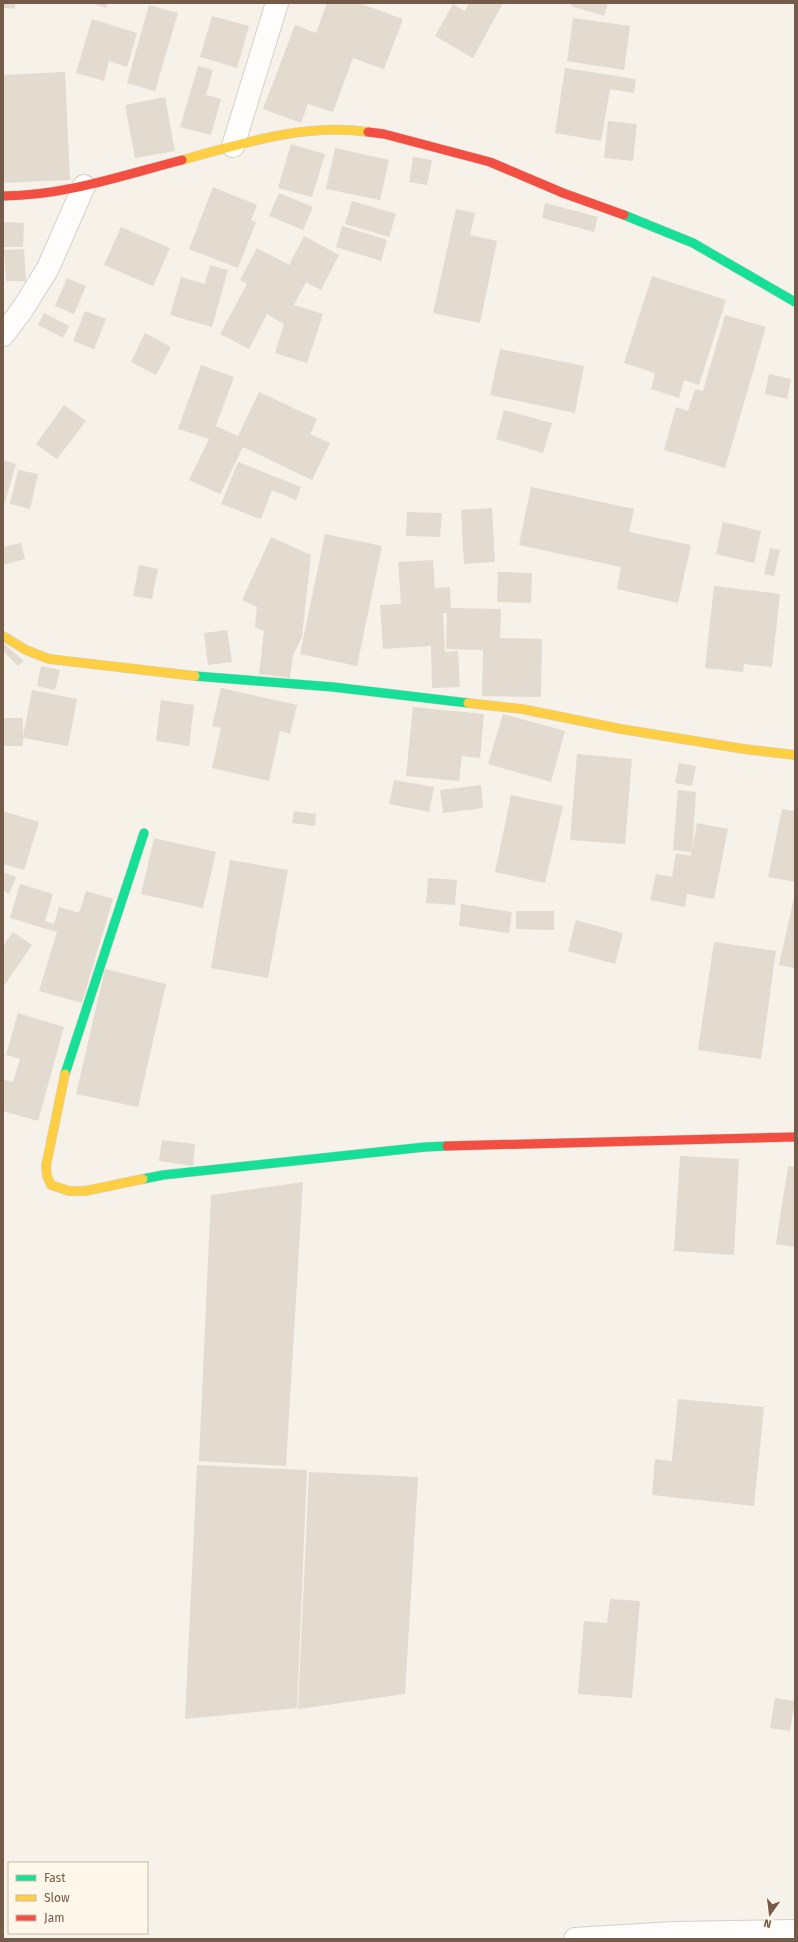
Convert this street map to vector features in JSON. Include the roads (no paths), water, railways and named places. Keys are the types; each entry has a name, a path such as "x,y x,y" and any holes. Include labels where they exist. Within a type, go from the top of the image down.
{"street":[{"path":"233,146 277,3"},
{"path":"3,196 22,196 84,186 263,138 304,130 349,129 384,134 490,162 563,193 650,224 693,243 795,302"},
{"path":"3,335 22,310 48,268 84,186"},
{"path":"3,636 26,650 49,659 161,673 333,687 522,709 621,729 744,749 795,755"},
{"path":"144,833 63,1080 46,1166 46,1176 49,1182 57,1188 69,1191 84,1191 163,1176 425,1147 795,1137"},
{"path":"575,1939 673,1933 795,1932"}]}
